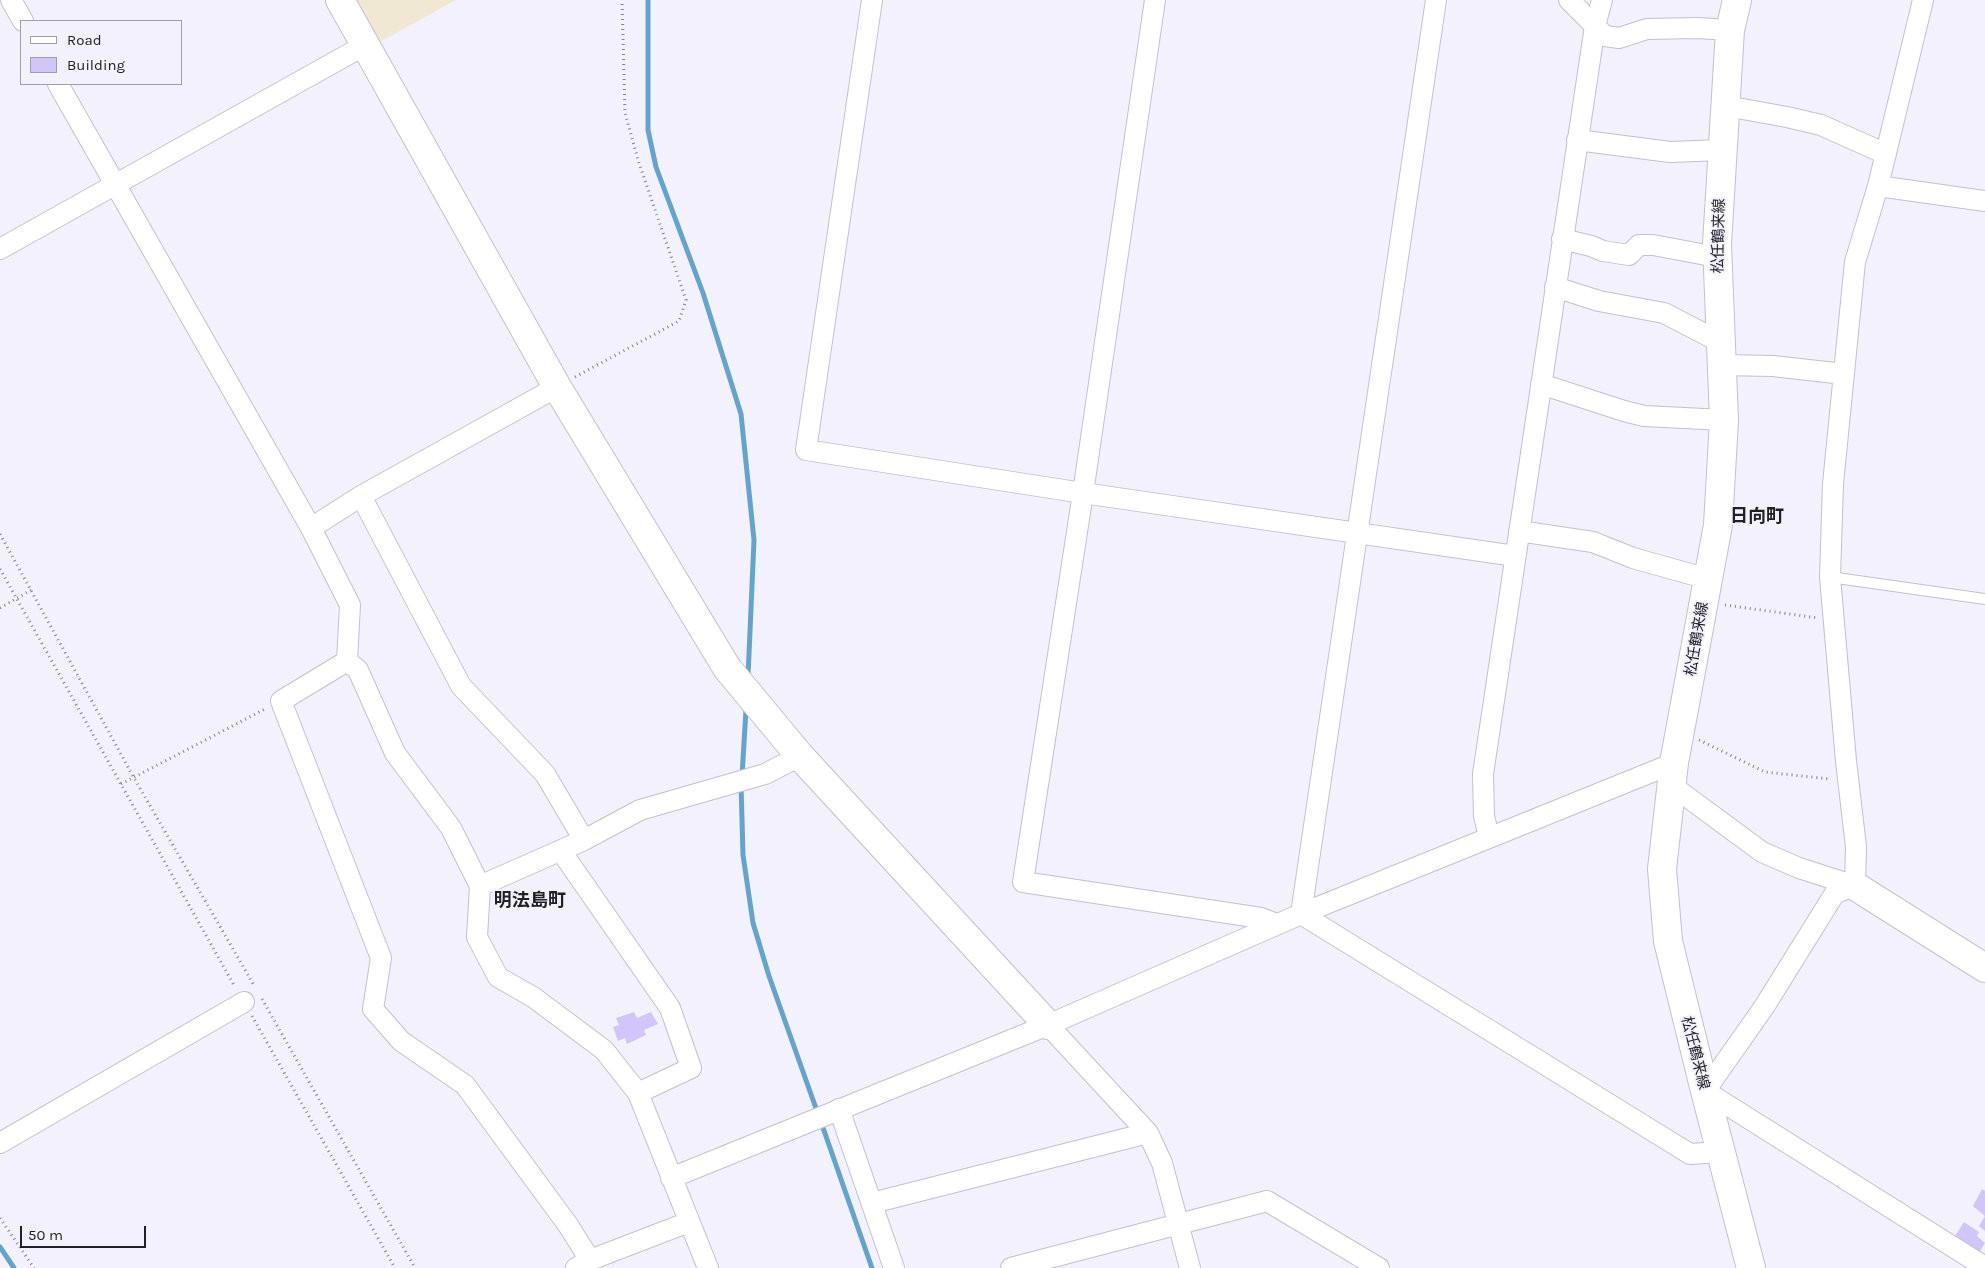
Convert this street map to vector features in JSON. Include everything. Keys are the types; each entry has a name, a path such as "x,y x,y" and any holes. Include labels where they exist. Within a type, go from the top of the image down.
{"street":[{"path":"11,0 22,20"},
{"path":"340,0 557,387 728,668 800,756 1148,1133 1162,1163 1190,1268"},
{"path":"872,0 806,450 1083,493 1515,556"},
{"path":"1155,0 1083,493 1023,882 1261,918 1278,924"},
{"path":"1301,914 1436,0"},
{"path":"1569,0 1605,36 1619,38 1647,29 1697,28 1730,30"},
{"path":"1490,837 1484,816 1483,774 1594,26 1602,0"},
{"name":"松任鶴来線","path":"1737,0 1730,30 1718,257 1724,420 1718,525 1680,731 1662,869 1668,941 1751,1268"},
{"path":"1855,886 1856,847 1830,577 1833,484 1855,262 1878,186 1923,0"},
{"path":"0,250 365,45"},
{"path":"59,85 311,528 350,605 347,661"},
{"path":"1726,106 1821,125 1886,154"},
{"path":"1577,140 1670,152 1723,150"},
{"path":"1878,186 1985,201"},
{"path":"1562,240 1591,246 1603,251 1629,255 1639,246 1653,245 1718,257"},
{"path":"1555,287 1599,301 1664,313 1721,354 1773,366 1844,374"},
{"path":"1541,384 1644,416 1724,420"},
{"path":"311,528 361,496 557,387"},
{"path":"361,496 461,686 546,774 584,840"},
{"path":"1519,530 1593,542 1634,558 1706,591"},
{"path":"347,661 281,701 381,958 373,1009 401,1041 464,1085 568,1225 583,1264 688,1222"},
{"path":"347,661 358,670 394,753 451,828 480,886 477,937 498,977 533,997 604,1050 638,1093 708,1268"},
{"path":"480,886 561,851 640,810 765,774 800,756"},
{"path":"671,1178 1048,1025 1301,914 1490,837 1673,774 1762,852 1799,868 1855,886 1985,968"},
{"path":"561,851 670,1008 691,1068 638,1093"},
{"path":"1855,886 1835,893 1764,1007 1705,1091 1984,1267"},
{"path":"1301,914 1690,1154 1721,1152"},
{"path":"0,1143 254,997"},
{"path":"833,1112 872,1203 894,1268"},
{"path":"872,1203 1148,1133"},
{"path":"1011,1268 1267,1201 1379,1268"}],"lane":[{"path":"1830,577 1985,599"}],"path":[{"path":"557,387 679,321 686,300 639,163 625,113 622,0"},
{"path":"0,534 254,997 395,1268"},
{"path":"0,569 121,784 254,997 415,1268"},
{"path":"0,608 31,590"},
{"path":"1706,591 1833,620"},
{"path":"121,784 281,701"},
{"path":"1680,731 1765,772 1821,779 1848,778"},
{"path":"0,1218 34,1268"}],"shaded area":[{"path":"354,0 456,0 378,43"}],"building":[{"path":"634,1012 637,1018 651,1012 658,1024 644,1030 646,1035 627,1044 625,1038 618,1041 613,1027 619,1025 616,1018"},
{"path":"1982,1189 1985,1191 1985,1216 1973,1206"},
{"path":"1985,1216 1985,1231 1979,1226"},
{"path":"1964,1222 1979,1232 1977,1236 1985,1243 1979,1253 1955,1236"}],"waterway":[{"path":"648,0 648,130 656,167 703,293 741,414 754,540 748,677"},
{"path":"742,776 746,710"},
{"path":"741,784 743,855 753,923 769,976 818,1114"},
{"path":"821,1122 872,1268"},
{"path":"0,1247 14,1268"}],"district":[{"name":"日向町","path":"1757,517"},
{"name":"明法島町","path":"530,901"}]}
